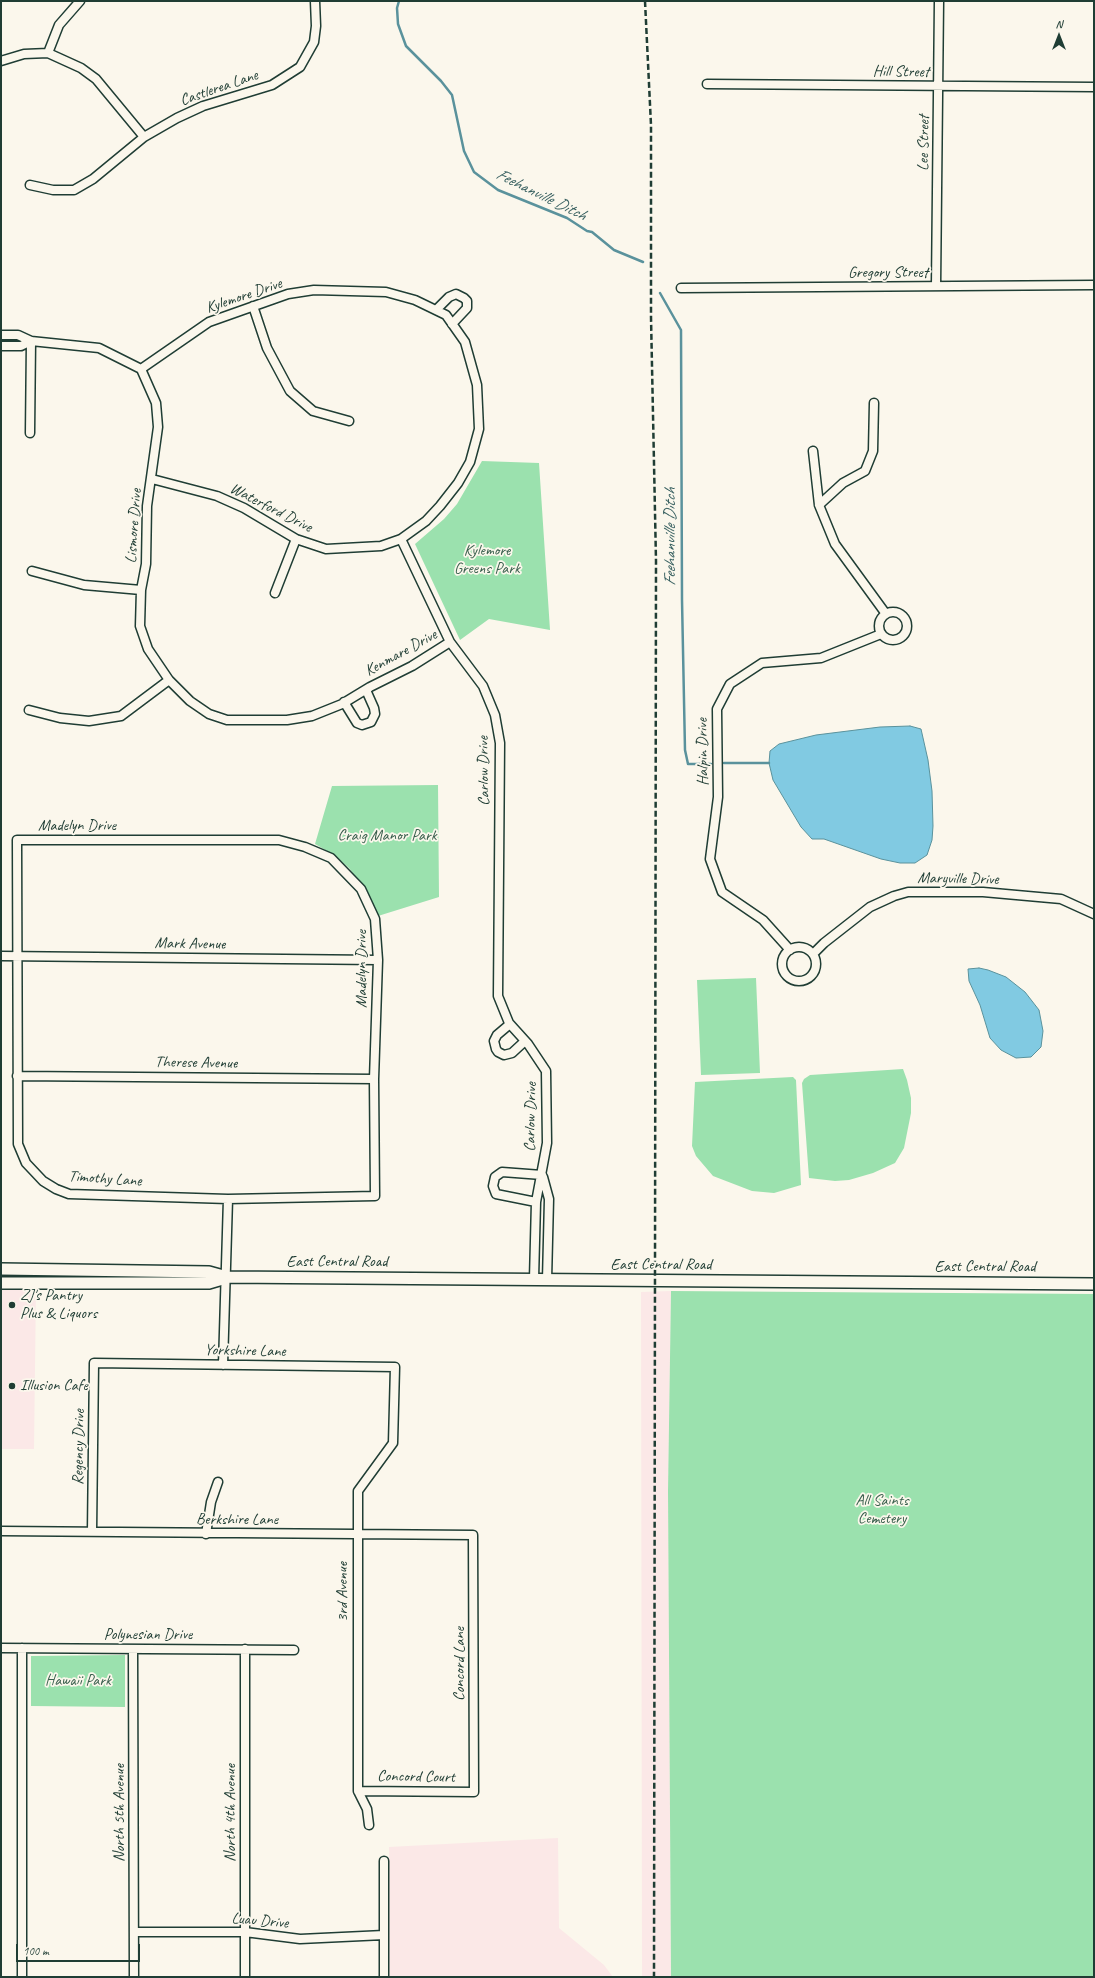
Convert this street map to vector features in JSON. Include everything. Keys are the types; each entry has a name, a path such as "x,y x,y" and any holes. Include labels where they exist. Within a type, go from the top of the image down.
{"main road":[{"name":"East Central Road","path":"1,1269 209,1272 227,1277 1094,1284"},
{"name":"East Central Road","path":"1,1283 209,1283 227,1277"}],"street":[{"path":"48,53 59,25 80,1"},
{"name":"Lee Street","path":"936,286 939,1"},
{"name":"Castlerea Lane","path":"30,185 53,190 74,190 93,179 144,137 177,118 203,106 272,85 300,67 314,42 316,5"},
{"path":"1,60 24,54 48,53 80,68 96,79 144,137"},
{"name":"Hill Street","path":"707,84 939,87 1094,87"},
{"name":"Gregory Street","path":"681,288 1094,285"},
{"name":"Kylemore Drive","path":"141,369 209,322 288,294 314,290 386,292 415,300 446,315 465,342 477,385 479,429 470,462 458,483 426,521 401,539"},
{"path":"436,310 449,297 456,294 464,298 467,301 467,308 452,324"},
{"path":"253,306 267,348 290,391 313,411 349,421"},
{"path":"1,335 18,335 30,341 99,348 141,369"},
{"path":"1,346 21,346 30,341"},
{"path":"30,341 30,433"},
{"name":"Lismore Drive","path":"141,369 156,403 158,427 152,479 147,506 146,564 141,590 140,626 148,649 169,680"},
{"path":"819,505 843,483 865,471 873,451 874,403"},
{"path":"813,451 819,505 835,544 886,614"},
{"name":"Waterford Drive","path":"152,479 217,496 244,508 296,539 326,549 381,546 401,539"},
{"path":"275,592 296,539"},
{"name":"Carlow Drive","path":"401,539 450,642 483,686 495,715 500,743 498,996 510,1024 526,1041 546,1072 547,1143 536,1202 534,1279"},
{"path":"32,571 84,585 141,590"},
{"path":"894,612 902,615 907,622 907,630 903,637 896,640 887,639 881,634 880,623 886,614 894,612"},
{"name":"Halpin Drive","path":"790,950 763,920 722,892 710,859 718,797 717,709 730,684 762,663 821,658 881,634"},
{"name":"Kenmare Drive","path":"169,680 190,700 209,714 227,720 287,720 312,716 344,702 412,666 450,642"},
{"path":"29,710 60,718 90,721 121,716 169,680"},
{"name":"Kenmare Drive","path":"344,702 356,723 367,724 371,722 375,714 366,690"},
{"name":"Timothy Lane","path":"17,840 16,956 18,1144 26,1163 43,1181 56,1189 69,1194 228,1199 375,1196"},
{"name":"Madelyn Drive","path":"17,840 279,840 305,847 331,858 361,889 375,919 378,960 374,1079 375,1196"},
{"name":"Maryville Drive","path":"812,954 824,942 870,907 894,896 908,892 983,892 1061,899 1094,914"},
{"path":"794,948 804,948 812,954 815,959 815,970 808,979 796,981 791,979 784,971 783,959 790,950 794,948"},
{"name":"Mark Avenue","path":"1,956 378,960"},
{"path":"510,1024 494,1041 498,1052 504,1055 512,1053 526,1041"},
{"name":"Therese Avenue","path":"17,1076 374,1079"},
{"name":"Carlow Drive","path":"536,1202 496,1194 493,1186 495,1177 502,1172 542,1175"},
{"name":"Carlow Drive","path":"542,1175 549,1198 548,1280"},
{"path":"223,1364 227,1277 228,1199"},
{"name":"Yorkshire Lane","path":"94,1363 394,1367"},
{"name":"Regency Drive","path":"92,1532 94,1363"},
{"name":"3rd Avenue","path":"369,1825 367,1809 358,1791 358,1491 393,1443 394,1367"},
{"path":"206,1534 211,1502 218,1482"},
{"name":"Berkshire Lane","path":"1,1531 473,1536"},
{"name":"Concord Lane","path":"473,1536 474,1792"},
{"name":"Polynesian Drive","path":"1,1648 294,1650"},
{"path":"22,1648 22,1977"},
{"name":"North 5th Avenue","path":"133,1649 134,1977"},
{"name":"North 4th Avenue","path":"245,1649 245,1977"},
{"name":"Concord Court","path":"358,1791 474,1792"},
{"path":"384,1861 384,1977"},
{"name":"Luau Drive","path":"134,1932 245,1932 300,1939 384,1935"}],"shaded area":[{"path":"1,1288 36,1289 34,1449 1,1449"},
{"path":"671,1291 668,1491 671,1977 642,1977 641,1292"},
{"path":"558,1838 559,1928 604,1965 613,1977 389,1977 389,1847"}],"green space":[{"name":"Kylemore Greens Park","path":"482,461 539,463 550,630 489,619 460,640 415,544 444,519 457,504"},
{"name":"Craig Manor Park","path":"438,785 439,897 378,916 369,895 349,868 334,855 315,844 332,786"},
{"path":"756,978 760,1073 701,1075 697,980"},
{"path":"903,1069 911,1098 911,1113 904,1148 895,1163 873,1173 849,1180 835,1181 809,1178 802,1083 804,1079 810,1075"},
{"path":"793,1077 796,1080 801,1185 774,1193 752,1191 713,1176 696,1156 692,1146 695,1082"},
{"name":"All Saints Cemetery","path":"671,1291 1094,1294 1094,1977 671,1977 668,1491"},
{"name":"Hawaii Park","path":"125,1655 125,1707 31,1706 31,1656"}],"water":[{"path":"910,726 921,729 928,760 932,791 933,826 932,840 927,855 915,863 900,863 881,859 824,839 812,839 801,827 773,780 769,763 770,751 779,744 816,735 880,727"},
{"path":"979,968 1006,977 1025,992 1039,1010 1043,1031 1041,1047 1031,1057 1016,1058 1001,1050 990,1038 980,1005 969,981 968,969"}],"waterway":[{"name":"Feehanville Ditch","path":"399,1 397,8 398,24 406,46 441,81 452,95 464,151 474,172 498,190 567,218 587,231 592,232 614,250 643,262"},
{"name":"Feehanville Ditch","path":"660,293 681,330 682,600 685,750 688,764 711,764"},
{"name":"Feehanville Ditch","path":"724,763 769,763"}],"railway":[{"path":"645,1 651,125 651,317 656,561 654,1977"}],"place":[{"name":"ZJ's Pantry Plus & Liquors","path":"12,1305"},
{"name":"Illusion Cafe","path":"12,1386"}]}
